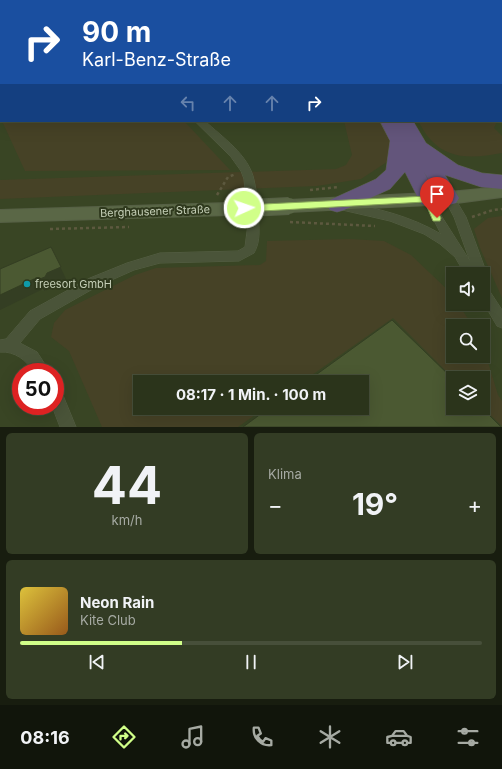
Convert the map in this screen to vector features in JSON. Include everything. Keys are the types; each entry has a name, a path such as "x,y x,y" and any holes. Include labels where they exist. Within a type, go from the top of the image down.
{"highway":[{"path":"390,122 428,199"},
{"path":"405,122 449,198"},
{"path":"337,204 383,184 395,172 399,141"},
{"path":"419,147 451,170 481,180 502,182"}],"main road":[{"name":"Berghausener Straße","path":"0,216 337,204 449,198 502,192"}],"street":[{"path":"36,363 32,357 5,346 35,315 94,282 131,266 160,258 238,256 248,252 251,248 253,236 249,179 247,173 237,158 201,122"},
{"path":"449,198 460,217 478,267"},
{"path":"428,199 437,218 467,267"},
{"path":"337,204 383,214 416,225 440,238 458,253"},
{"path":"490,297 494,307"},
{"path":"490,301 502,322"},
{"path":"63,415 68,427"}],"path":[{"path":"217,195 228,177"}],"shaded area":[{"path":"2,122 185,122 230,170 25,171"},
{"path":"344,122 382,122 394,151 390,160 361,179 317,186 0,199 0,180 336,169 346,165 352,155"},
{"path":"419,122 497,122 494,128 502,136 502,153 473,157 454,154 437,146 425,133"},
{"path":"502,216 502,298 490,271 490,267 488,267 480,248 474,229 488,218"},
{"path":"349,239 384,241 411,255 446,288 446,311 463,311 468,319 446,319 446,363 488,363 498,395 502,401 502,426 490,415 490,371 446,371 393,318 312,375 133,375 133,415 255,415 238,427 102,427 69,351 51,337 54,323 65,310 135,275 156,268 260,265 266,261 267,241"}],"building":[{"path":"51,247 61,267 47,273 45,277 37,280 34,279 0,295 0,269"},
{"path":"392,320 446,372 446,415 489,415 501,427 243,427 259,415 369,415 369,375 316,375"}],"place":[{"name":"freesort GmbH","path":"27,284"}],"route":[{"path":"244,208 428,199 437,218"}]}
